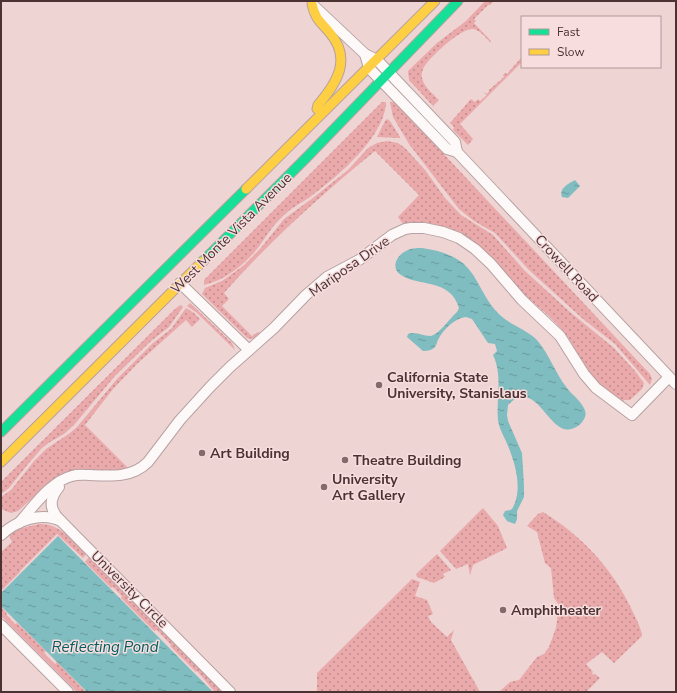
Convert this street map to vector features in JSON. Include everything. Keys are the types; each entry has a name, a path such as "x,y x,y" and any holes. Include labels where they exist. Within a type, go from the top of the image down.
{"main road":[{"name":"West Monte Vista Avenue","path":"1,432 378,60 435,1"},
{"name":"West Monte Vista Avenue","path":"1,462 307,157 388,71 458,1"},
{"path":"310,2 316,18 330,32 335,40 340,52 341,61 339,77 318,105 315,121"}],"street":[{"name":"Crowell Road","path":"310,2 364,54 378,60 455,142 457,152"},
{"name":"Crowell Road","path":"364,54 369,68 447,149 457,152 673,381"},
{"name":"Mariposa Drive","path":"18,524 56,483 71,476 80,474 123,475 131,473 142,467 191,407 221,376 274,328 306,295 331,274 359,260 386,240 405,229 417,227 431,229 459,238 486,259 522,300 560,336 584,374 596,388 632,415 673,381"},
{"path":"180,283 249,350"},
{"path":"61,521 53,511 51,503 52,497 62,481"},
{"path":"1,535 18,524 30,520 45,517 61,521"},
{"name":"University Circle","path":"61,521 230,692"},
{"path":"1,523 18,524"},
{"path":"1,625 68,692"}],"shaded area":[{"path":"485,1 493,2 474,19 476,21 474,23 491,41 490,42 478,31 473,29 468,30 461,33 445,45 431,58 423,69 423,81 429,90 439,100 433,106 409,80 408,71 437,43 466,21"},
{"path":"520,59 521,63 460,124 473,139 468,145 453,130 454,127 450,123 471,99 475,102 478,99 480,101 487,95 482,91 487,94 489,90 504,77 503,75 505,73 507,74"},
{"path":"382,102 386,102 384,115 378,129 358,155 321,189 283,216 255,252 235,270 212,283 204,285 204,280"},
{"path":"390,102 395,102 650,374 652,379 650,385 615,344 583,319 529,270 495,233 474,221 459,209 409,144 393,117"},
{"path":"387,119 390,121 400,138 377,137"},
{"path":"387,141 398,143 405,148 425,170 445,198 461,215 493,235 525,271 570,312 614,348 644,383 642,389 630,400 624,400 623,402 599,384 588,372 569,338 560,327 521,291 493,259 475,243 452,230 436,225 419,222 403,224 398,217 419,195 375,151 296,219 259,255 224,293 229,299 222,306 252,336 258,332 260,333 257,336 253,339 247,338 202,294 205,288 222,281 243,266 260,249 284,219 348,170 368,148 377,143"},
{"path":"190,303 232,343 235,350 197,313 187,306"},
{"path":"181,305 183,307 169,327 151,341 115,376 74,425 64,434 42,448 9,488 1,494 1,482 176,308"},
{"path":"186,308 200,319 192,327 186,320 138,363 113,389 85,425 128,468 127,470 70,471 54,482 52,480 18,511 11,513 1,509 1,497 11,490 35,460 46,449 77,427 117,379 153,343 171,329"},
{"path":"483,508 498,526 507,548 473,565 470,575 468,564 456,569 440,551"},
{"path":"543,512 583,542 606,567 624,595 641,629 642,636 614,663 602,652 586,664 593,672 593,675 595,674 600,678 586,692 499,692 510,682 519,680 537,657 544,654 549,647 556,628 559,605 554,598 551,568 545,563 537,532 527,526 538,514"},
{"path":"39,524 47,524 60,530 86,554 83,558 57,534 1,591 1,552 12,542 9,535 22,528"},
{"path":"437,554 451,570 443,574 445,577 434,583 417,577 416,574"},
{"path":"89,557 223,692 215,692 197,671 196,672 170,646 171,645 157,630 154,631 121,598 122,596 113,587 111,588 85,562"},
{"path":"412,579 420,582 415,596 427,600 433,614 428,616 431,622 447,637 454,630 451,640 480,692 317,692 317,673"},
{"path":"1,607 15,624 17,623 46,651 44,653 55,664 57,662 86,692 77,692 1,616"}],"water":[{"path":"575,180 580,186 568,198 562,197 561,194 563,189"},
{"path":"422,248 444,253 464,264 469,269 487,300 496,311 505,319 536,339 545,350 569,391 585,409 585,417 581,424 574,428 565,429 557,425 535,402 527,397 518,398 508,405 508,421 522,453 524,486 524,497 517,511 517,519 515,524 507,521 503,515 505,511 512,509 518,486 514,461 498,420 498,371 493,355 497,351 495,344 488,343 472,319 466,317 458,319 450,324 438,339 433,349 423,351 407,337 408,334 411,333 430,336 437,333 459,308 455,298 449,292 433,285 408,279 401,275 396,269 395,265 400,255 410,249"},
{"name":"Reflecting Pond","path":"58,536 213,692 87,692 1,606 1,593"}],"traffic: fast":[{"path":"203,261 307,157 458,1"},
{"path":"1,432 246,189"}],"traffic: slow":[{"path":"246,189 435,1"},
{"path":"312,4 317,17 337,43 341,61 336,79 325,97 318,105 317,109"},
{"path":"1,462 203,261"}],"place":[{"name":"California State University, Stanislaus","path":"379,385"},
{"name":"Art Building","path":"202,453"},
{"name":"Theatre Building","path":"345,460"},
{"name":"University Art Gallery","path":"324,487"},
{"name":"Amphitheater","path":"503,610"}]}
